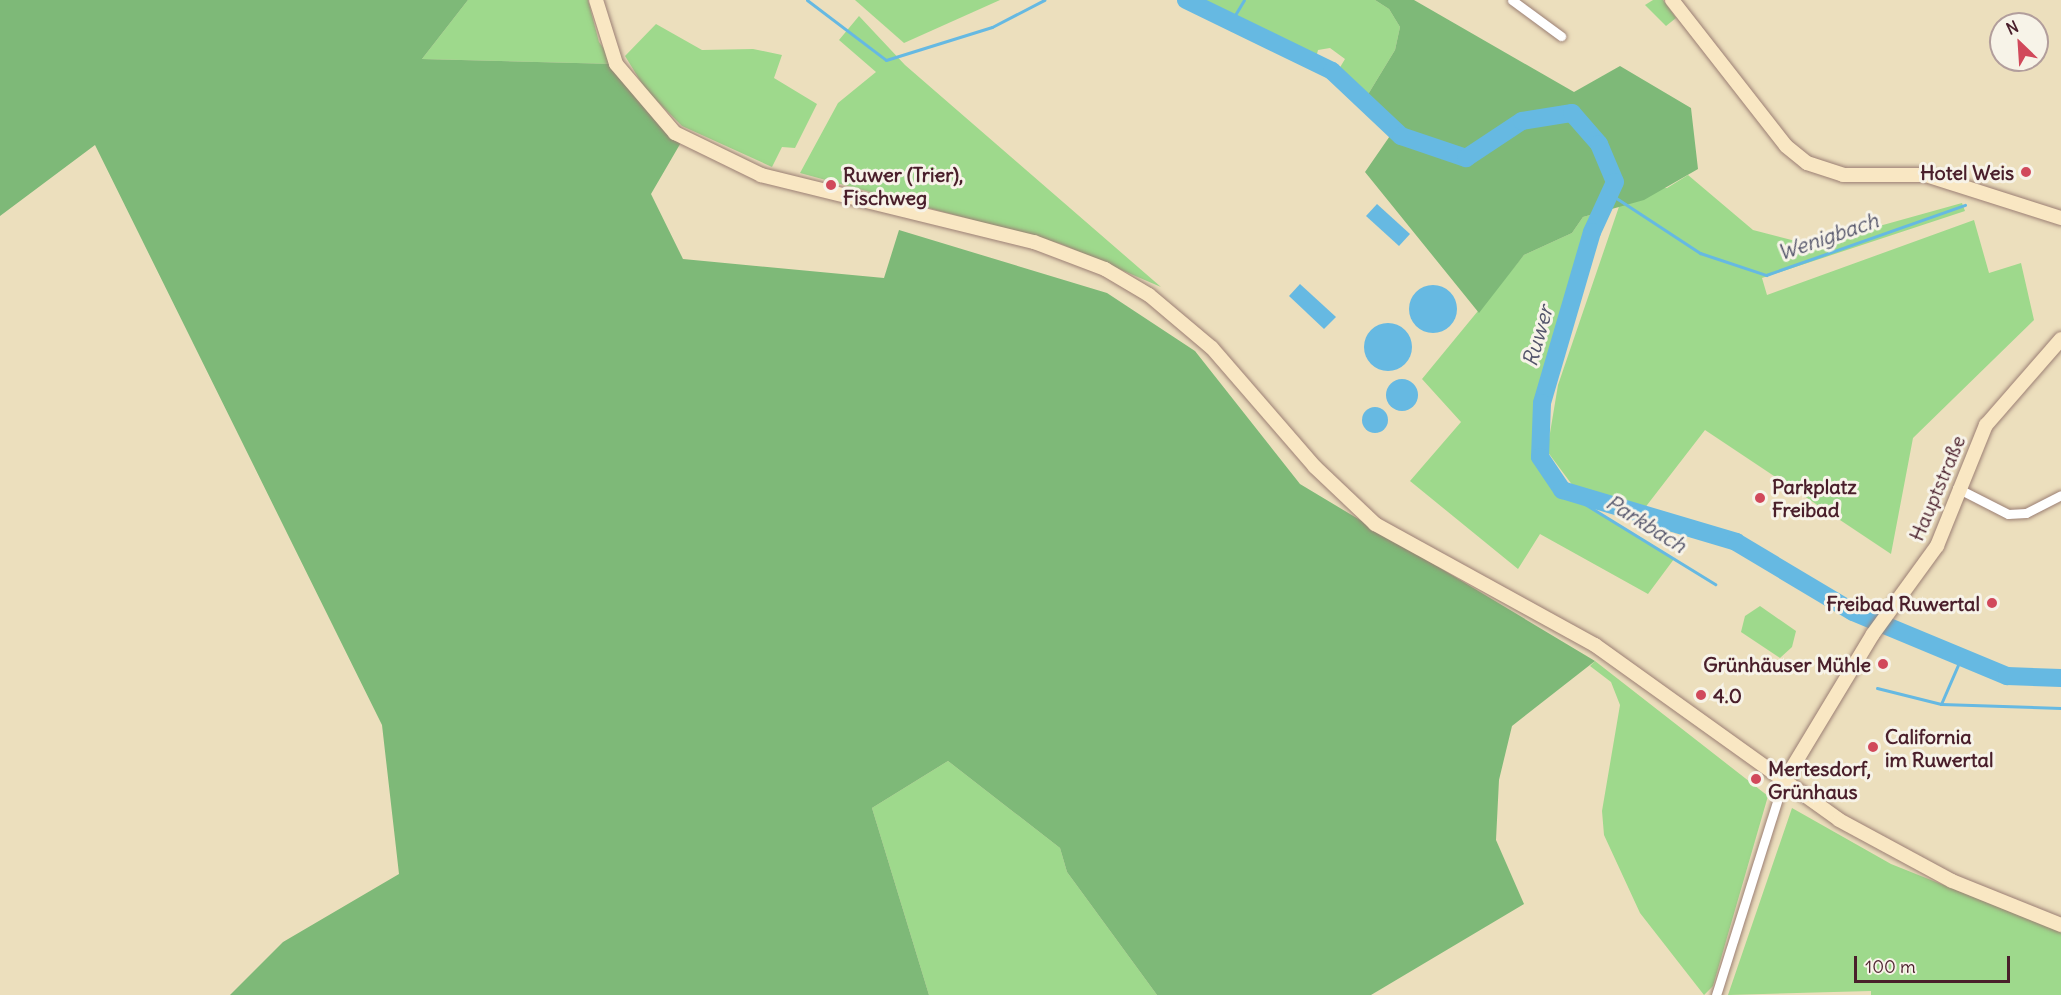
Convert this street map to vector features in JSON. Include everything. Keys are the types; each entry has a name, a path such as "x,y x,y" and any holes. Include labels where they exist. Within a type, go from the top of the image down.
{"main road":[{"path":"596,0 616,64 675,133 761,175 1034,242 1105,268 1149,295 1212,348 1315,467 1375,524 1595,645 1783,783 1899,855 2061,925"},
{"path":"1672,0 1786,146 1807,163 1843,175 1916,173 2061,218"},
{"name":"Hauptstraße","path":"1783,783 1873,634 1891,612 1936,546 1957,488 1986,425 2061,339"}],"street":[{"path":"1512,0 1561,36"},
{"path":"1957,488 2008,514 2026,513 2061,495"},
{"path":"1716,995 1783,783"}],"green space":[{"path":"0,0 468,0 422,59 615,64 683,139 651,194 683,259 884,278 899,230 1107,293 1195,351 1300,484 1595,661 1512,726 1499,780 1496,840 1524,904 1371,995 1157,995 1067,872 1060,848 948,761 872,808 929,995 230,995 283,942 399,874 382,725 95,145 0,216"},
{"path":"468,0 588,0 599,42 615,64 422,59"},
{"path":"855,0 1000,0 904,43"},
{"path":"1184,0 1375,0 1389,9 1400,27 1395,50 1364,101 1336,74 1345,59 1330,48 1318,50 1315,62"},
{"path":"1375,0 1414,0 1574,92 1620,66 1691,108 1698,169 1644,200 1583,217 1572,233 1524,255 1479,313 1365,172 1394,130 1364,101 1395,50 1400,27 1389,9"},
{"path":"1653,0 1663,0 1676,18 1666,26 1645,5"},
{"path":"859,16 905,65 1161,287 1061,244 800,173 838,103 876,72 839,40"},
{"path":"656,24 702,50 753,49 782,55 774,78 817,104 795,148 782,147 772,167 682,126 646,90 625,56"},
{"path":"1688,175 1753,230 1811,245 1962,203 1965,211 1762,278 1767,295 1974,220 1989,273 2021,263 2034,320 1913,438 1891,554 1705,430 1644,509 1573,486 1547,451 1558,385 1625,189 1667,188"},
{"path":"1601,212 1542,403 1540,457 1562,490 1674,559 1648,594 1540,534 1518,569 1410,481 1461,422 1422,379 1524,255 1572,233 1583,217"},
{"path":"1760,606 1796,631 1792,647 1780,658 1741,632 1745,616"},
{"path":"1595,661 1768,796 1713,986 1704,995 1640,913 1604,835 1602,811 1620,705 1611,682 1590,666"},
{"path":"948,761 1060,848 1067,872 1157,995 929,995 872,808"},
{"path":"1792,808 1891,864 2061,932 2061,995 1871,995 1871,991 1728,995"}],"water":[{"path":"1377,204 1410,234 1399,246 1366,216"},
{"path":"1300,284 1336,317 1324,329 1289,296"},
{"path":"1428,285 1438,285 1450,292 1457,304 1457,314 1450,326 1438,333 1428,333 1413,322 1409,314 1409,304 1420,289"},
{"path":"1383,323 1393,323 1405,330 1412,342 1412,352 1405,364 1393,371 1383,371 1368,360 1364,352 1364,342 1375,327"},
{"path":"1402,379 1413,384 1418,395 1413,406 1402,411 1391,406 1386,395 1391,384"},
{"path":"1375,407 1384,411 1388,420 1384,429 1375,433 1366,429 1362,420 1366,411"}],"waterway":[{"path":"807,0 886,60 992,27 1044,0"},
{"name":"Ruwer","path":"1186,0 1332,71 1401,136 1466,158 1522,121 1572,113 1599,144 1615,182 1592,232 1542,403 1540,457 1562,490 1736,542 1853,612 2007,676 2061,678"},
{"path":"1232,20 1244,0"},
{"name":"Wenigbach","path":"1610,194 1700,253 1766,275 1965,205"},
{"name":"Parkbach","path":"1562,490 1715,584"},
{"name":"Parkbach","path":"1941,704 1961,658"},
{"name":"Parkbach","path":"1877,688 1941,704 2061,708"}],"place":[{"name":"Hotel Weis","path":"2026,172"},
{"name":"Ruwer (Trier), Fischweg","path":"831,185"},
{"name":"Parkplatz Freibad","path":"1760,498"},
{"name":"Freibad Ruwertal","path":"1992,603"},
{"name":"Grünhäuser Mühle","path":"1883,664"},
{"name":"4.0","path":"1701,695"},
{"name":"California im Ruwertal","path":"1873,747"},
{"name":"Mertesdorf, Grünhaus","path":"1756,779"}]}
